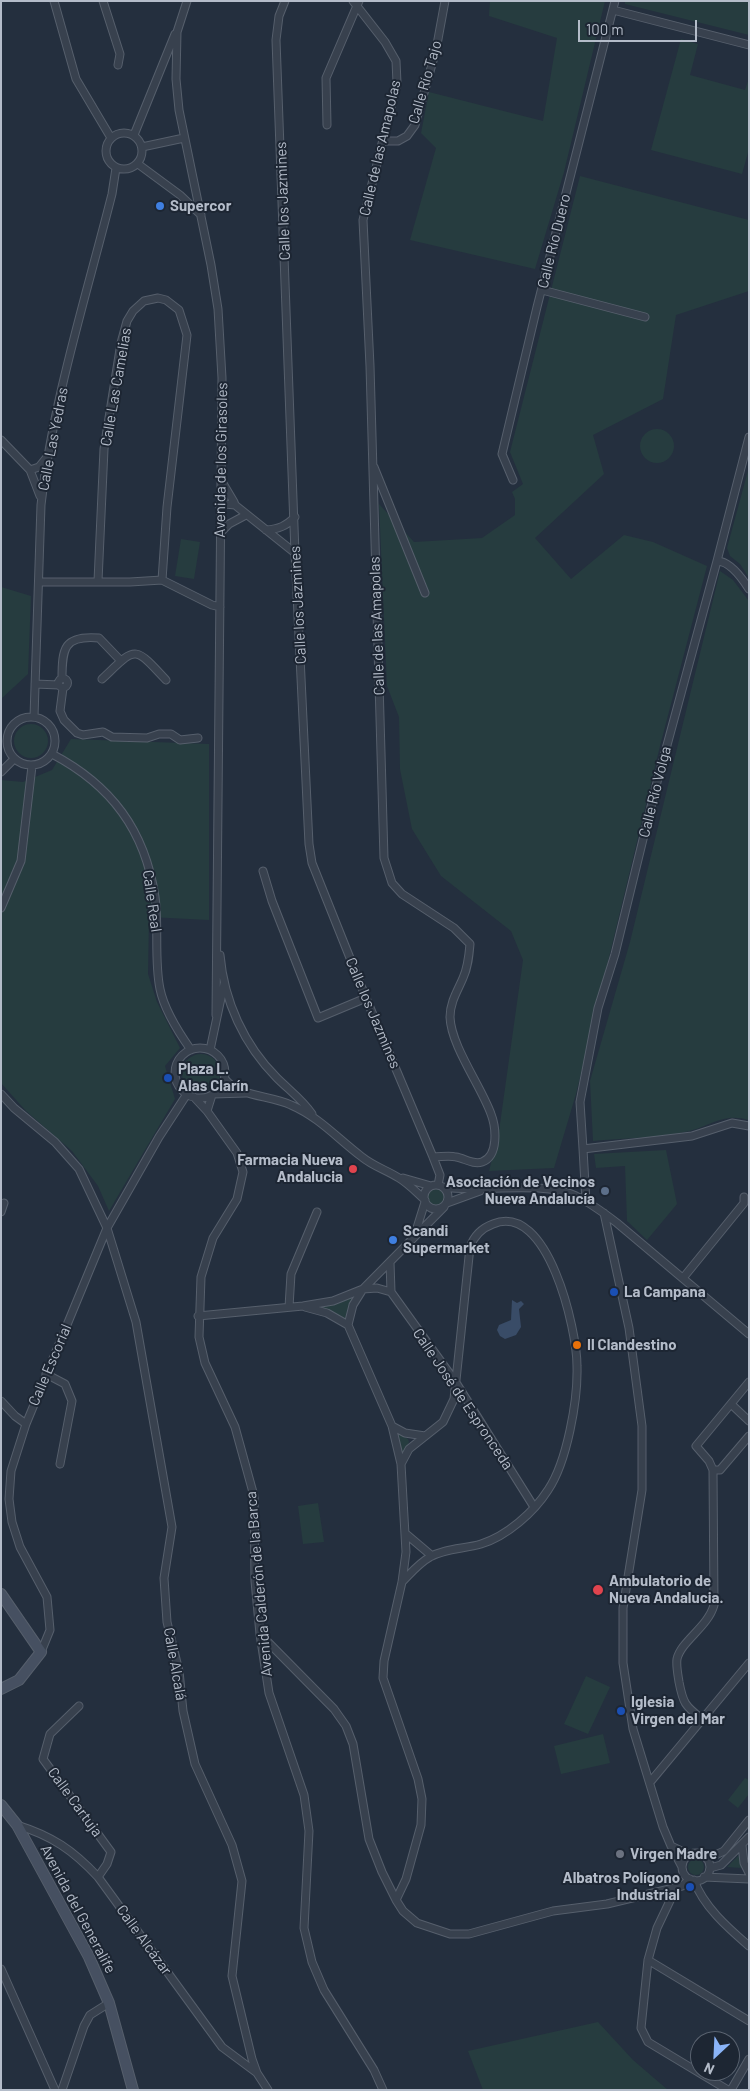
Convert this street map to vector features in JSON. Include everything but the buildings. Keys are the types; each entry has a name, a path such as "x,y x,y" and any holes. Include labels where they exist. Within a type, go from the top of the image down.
{"street":[{"path":"54,1 76,79 111,138"},
{"path":"103,1 120,54 118,65"},
{"name":"Avenida de los Girasoles","path":"187,1 177,32 176,78 184,138 201,215 218,309 222,378 216,1015"},
{"name":"Calle los Jazmines","path":"285,1 279,16 276,40 295,553 309,844 312,863 440,1175 437,1186"},
{"name":"Calle Río Tajo","path":"383,141 398,142 408,136 415,125 436,50 445,1"},
{"name":"Calle Río Duero","path":"513,480 502,454 615,1"},
{"path":"327,125 326,78 356,3"},
{"name":"Calle de las Amapolas","path":"356,3 385,42 396,61 397,83 363,220 370,366 384,858 392,883 402,894 454,928 470,944 469,962 454,995 450,1016 454,1035 492,1115 495,1134 494,1147 490,1156 482,1162 473,1162 455,1156 433,1157"},
{"path":"613,10 749,45"},
{"path":"134,135 177,32"},
{"path":"118,134 134,135 142,147 141,159 138,164 128,170 116,168 110,164 105,150 111,138 118,134"},
{"path":"142,147 184,138"},
{"path":"138,164 180,195 201,215"},
{"name":"Calle Las Yedras","path":"34,717 42,500 52,430 112,194 116,168"},
{"path":"542,290 645,316"},
{"name":"Calle Las Camelias","path":"98,581 104,449 121,343 127,321 134,311 144,301 158,298 166,300 179,310 187,335 162,580"},
{"name":"Calle Río Volga","path":"586,1202 580,1102 598,1008 615,954 657,782 749,437"},
{"path":"1,440 30,470 42,500"},
{"path":"30,470 39,467 48,457"},
{"path":"372,462 425,593"},
{"path":"220,478 242,516 266,530 295,553"},
{"path":"234,505 225,504 220,509 229,517 242,516"},
{"path":"220,533 242,516"},
{"path":"266,530 288,525 294,517"},
{"path":"717,561 723,561 749,589"},
{"path":"39,582 162,580 212,605 220,607"},
{"path":"121,661 99,638 84,637 73,639 65,648 62,656 60,711 64,720 77,733 83,735 102,732 112,737 148,738 160,734 171,734 180,740 198,738"},
{"path":"102,679 121,661 136,653 145,657 166,680"},
{"path":"35,684 61,684"},
{"path":"34,717 43,720 51,727 55,736 55,745 52,754 46,760 32,766 19,763 14,759 6,746 5,730 19,720 34,717"},
{"name":"Calle Real","path":"52,754 86,774 108,793 135,833 147,862 155,897 160,989 178,1032 191,1050"},
{"path":"1,772 14,759"},
{"path":"1,908 21,861 32,766"},
{"path":"263,871 272,900 318,1018 366,998"},
{"name":"Avenida de los Girasoles","path":"218,924 224,984 237,1021 259,1058 307,1106 313,1116"},
{"name":"Avenida de los Girasoles","path":"210,1050 224,984"},
{"path":"207,1111 212,1095 225,1079 225,1072 221,1059 210,1050 197,1048 191,1050 179,1060 176,1075 182,1089 190,1095 200,1098 212,1095 246,1093"},
{"path":"225,1079 234,1088 246,1093 277,1099 313,1116 372,1165 398,1177 414,1188 433,1209 482,1190"},
{"name":"Calle Alcalá","path":"1,1094 14,1108 55,1142 80,1169 107,1228 136,1322 172,1527 164,1578 167,1622 179,1671 183,1711 195,1764 232,1845 242,1881 232,1976 257,2073 268,2090"},
{"name":"Avenida Calderón de la Barca","path":"190,1095 207,1111 237,1152 243,1172 237,1199 213,1238 201,1277 198,1316 199,1337 205,1363 235,1427 254,1496 256,1581 260,1634 269,1694 304,1795 309,1831 304,1928 312,1962 324,1990 374,2070 383,2090"},
{"name":"Calle Escorial","path":"41,1652 50,1630 47,1597 20,1547 12,1522 9,1500 11,1471 26,1424 107,1228 159,1138 190,1095"},
{"path":"583,1149 692,1136 732,1123 749,1126"},
{"path":"398,1177 437,1186 482,1190 555,1190 575,1196 604,1213 749,1334"},
{"path":"414,1237 422,1218 426,1192 437,1186"},
{"path":"348,1325 353,1305 363,1289 445,1205 447,1192 437,1186"},
{"path":"683,1278 744,1203 744,1197"},
{"path":"1,1212 4,1204"},
{"path":"289,1307 291,1274 317,1212"},
{"path":"604,1213 629,1328 642,1426 642,1490 623,1608 623,1663 633,1729 670,1846 684,1873 692,1880 724,1923 749,1946"},
{"path":"401,1464 409,1449 443,1422 450,1411 454,1399 470,1248 473,1240 483,1229 496,1222 503,1221 518,1224 528,1231 546,1252 563,1290 577,1351 578,1368 575,1397 565,1451 555,1479 534,1507 508,1530 482,1544 432,1556 417,1566 402,1582"},
{"path":"198,1316 303,1306 333,1301 363,1289 378,1288 391,1292 390,1262"},
{"name":"Calle José de Espronceda","path":"391,1292 455,1381 534,1507"},
{"path":"303,1306 327,1313 348,1325 392,1426 401,1464 406,1552 402,1582 384,1661 383,1678 418,1779 422,1799 421,1825 406,1879 396,1900"},
{"path":"46,1374 65,1384 72,1400 60,1464"},
{"path":"702,1719 683,1702 677,1659 707,1621 714,1605 714,1470 710,1461 696,1446 749,1382"},
{"path":"1,1401 15,1416 26,1424"},
{"path":"731,1404 749,1421"},
{"path":"392,1426 405,1433 425,1436"},
{"path":"714,1470 720,1470 749,1436"},
{"path":"406,1534 432,1556"},
{"path":"1,1594 41,1652 19,1680 1,1689"},
{"path":"260,1634 334,1709 346,1726 353,1744 369,1839 396,1900 403,1911 418,1923 450,1934 469,1934 553,1911 608,1904 676,1888 692,1880 704,1877 749,1879"},
{"path":"651,1781 749,1663"},
{"name":"Calle Cartuja","path":"79,1706 50,1734 44,1759 111,1852 107,1864 98,1877"},
{"name":"Avenida del Generalife","path":"1,1805 17,1825 89,1957 109,2003 133,2090"},
{"path":"707,1859 724,1851 749,1820"},
{"name":"Calle Alcázar","path":"17,1825 56,1840 79,1857 98,1877 222,2047 257,2073"},
{"path":"704,1877 709,1869 721,1865 749,1837"},
{"path":"742,1844 744,1863 749,1874"},
{"path":"670,1846 690,1854 699,1854 707,1859 709,1869"},
{"path":"682,1867 690,1854"},
{"path":"709,1869 729,1877"},
{"path":"676,1888 657,1928 648,1960 641,2028 648,2042 730,2090 749,2060"},
{"path":"648,1960 749,2021"},
{"path":"1,1970 55,2090"},
{"path":"62,2090 84,2026 90,2015 109,2003"}],"green space":[{"path":"490,1 605,1 564,172 535,269 410,240 436,148 421,133 429,92 543,121 557,38 489,16"},
{"path":"625,1 749,1 749,35 625,4"},
{"path":"681,39 698,44 690,75 745,90 749,78 749,149 742,174 651,150"},
{"path":"580,176 749,220 749,291 676,315 663,399 593,435 604,474 535,538 571,579 624,535 653,542 707,566 660,746 576,1094 554,1168 489,1171 499,1131 523,960 511,931 441,876 412,829 400,769 399,717 387,686 379,504 414,542 482,538 515,515 515,499 512,492 523,484 510,452"},
{"path":"657,429 664,430 669,434 673,439 673,453 669,458 664,462 657,463 650,462 645,458 641,453 640,446 641,439 645,434 650,430"},
{"path":"749,467 749,578 740,564 730,556 727,548"},
{"path":"181,539 200,542 194,579 175,576"},
{"path":"720,571 733,580 749,601 749,1120 740,1118 723,1119 694,1130 674,1134 593,1141 590,1081 630,942"},
{"path":"1,587 31,596 28,674 1,699"},
{"path":"31,724 38,725 43,729 47,734 47,748 43,753 38,757 31,758 24,757 19,753 15,748 14,741 15,734 19,729 24,725"},
{"path":"71,739 209,744 209,920 149,917 148,974 157,1002 180,1048 165,1066 175,1099 109,1211 98,1186 72,1151 26,1111 1,1083 1,780 23,782 52,770"},
{"path":"201,1054 214,1060 220,1073 214,1086 201,1092 188,1086 182,1073 188,1060"},
{"path":"666,1150 677,1204 647,1240 627,1221 625,1166 596,1168 594,1154"},
{"path":"436,1189 442,1191 444,1197 442,1203 436,1205 430,1203 428,1197 430,1191"},
{"path":"356,1295 346,1318 341,1318 320,1307 338,1303"},
{"path":"398,1433 408,1439 409,1442 402,1455"},
{"path":"318,1503 324,1542 303,1544 298,1506"},
{"path":"586,1676 610,1687 588,1734 564,1724"},
{"path":"603,1734 610,1763 561,1774 554,1746"},
{"path":"745,1778 749,1780 749,1794 738,1808 728,1800"},
{"path":"740,1854 742,1868 727,1867"},
{"path":"696,1859 702,1861 704,1867 702,1873 696,1875 690,1873 688,1867 690,1861"},
{"path":"598,2022 633,2060 668,2090 483,2090 468,2051"}],"water":[{"path":"512,1300 517,1303 521,1301 524,1304 519,1309 521,1327 516,1335 505,1339 500,1336 497,1330 499,1325 511,1320"}],"place":[{"name":"Supercor","path":"160,206"},
{"name":"Plaza L. Alas Clarín","path":"168,1078"},
{"name":"Farmacia Nueva Andalucia","path":"353,1169"},
{"name":"Asociación de Vecinos Nueva Andalucía","path":"605,1191"},
{"name":"Scandi Supermarket","path":"393,1240"},
{"name":"La Campana","path":"614,1292"},
{"name":"Il Clandestino","path":"577,1345"},
{"name":"Ambulatorio de Nueva Andalucia.","path":"598,1590"},
{"name":"Iglesia Virgen del Mar","path":"621,1711"},
{"name":"Virgen Madre","path":"620,1854"},
{"name":"Albatros Polígono Industrial","path":"690,1887"}]}
